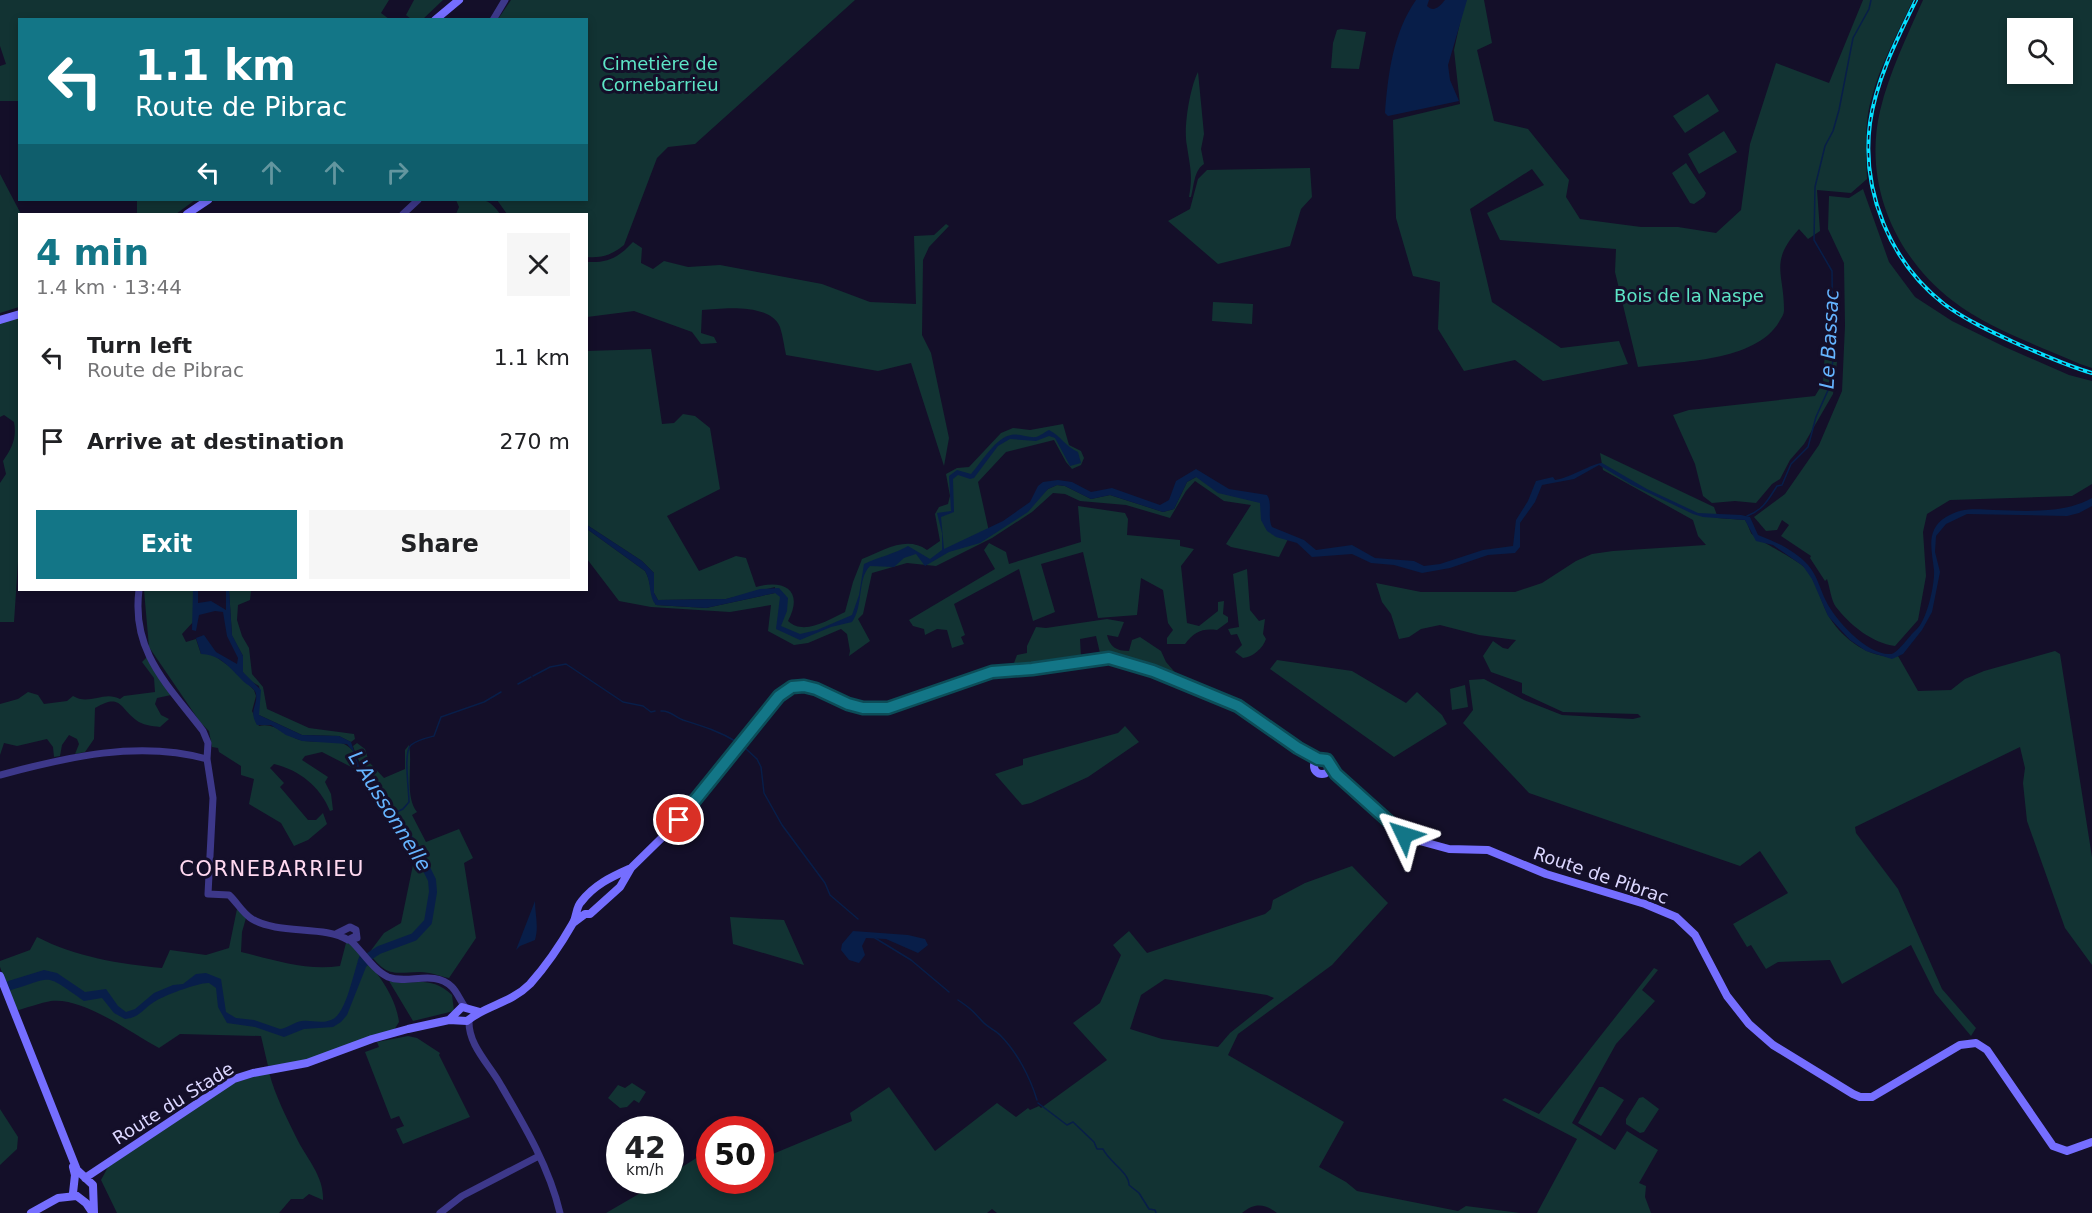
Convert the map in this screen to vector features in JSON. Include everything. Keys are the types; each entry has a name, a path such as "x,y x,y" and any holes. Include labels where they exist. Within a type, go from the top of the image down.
{"main road":[{"path":"435,18 453,0"},
{"path":"436,18 459,0"},
{"path":"189,213 207,201"},
{"path":"0,320 18,315"},
{"name":"Route de Pibrac","path":"582,912 578,904 610,876 620,878 679,820 779,696 792,687 804,686 816,689 841,702 863,708 888,708 992,672 1109,658 1153,671 1238,706 1316,762 1318,773 1328,771 1350,786 1397,830 1416,840 1449,849 1488,850 1546,874 1645,904 1676,917 1695,935 1732,1003 1757,1032 1773,1045 1860,1097 1872,1097 1959,1045 1971,1042 1980,1044 1991,1056 2053,1146 2063,1151 2073,1150 2092,1142"},
{"name":"Route de Pibrac","path":"1316,762 1327,760 1328,771"},
{"path":"465,1016 505,1002 527,986 545,965 582,912 590,914 618,890 620,878"},
{"path":"0,977 77,1170 92,1190"},
{"name":"Route du Stade","path":"58,1198 73,1184 96,1173 132,1145 234,1079 307,1063 372,1039 465,1016"},
{"path":"51,1106 75,1171 73,1184 78,1198 93,1213"},
{"path":"93,1213 92,1190 96,1173"},
{"path":"31,1213 58,1198 86,1198 92,1190"}],"street":[{"path":"494,18 505,0"},
{"path":"404,213 415,201"},
{"path":"139,591 138,621 145,651 207,737 207,759 213,798 208,894 229,895 246,915 262,923 312,933 346,936 361,949 381,973 393,978 433,978 450,985 465,1016 476,1048 498,1080 554,1186 560,1213"},
{"path":"0,775 61,760 125,751 184,754 207,759"},
{"path":"440,1213 462,1196 539,1156"}],"green space":[{"path":"0,0 389,0 381,13 388,18 18,18 18,101 0,101 0,66 6,64 0,46"},
{"path":"414,0 443,0 424,18 410,18 406,15"},
{"name":"Cimetière de Cornebarrieu","path":"511,0 855,0 695,144 668,147 657,158 624,245 611,253 592,257 588,257 588,213 506,213 498,201 588,201 588,18 499,18"},
{"name":"Bois de la Naspe","path":"1465,0 1484,0 1492,43 1477,50 1494,121 1528,129 1569,180 1566,197 1580,219 1641,227 1678,227 1716,233 1741,210 1750,144 1776,63 1829,83 1863,0 1913,0 1884,61 1871,100 1866,129 1867,179 1851,193 1817,190 1820,231 1808,239 1799,229 1784,250 1780,268 1784,312 1768,335 1753,345 1715,357 1638,367 1615,272 1616,249 1500,240 1487,213 1544,185 1532,169 1470,209 1492,302 1561,348 1619,341 1628,364 1543,381 1515,360 1464,371 1438,329 1440,282 1413,276 1396,218 1393,120 1460,104 1454,50"},
{"path":"1923,0 2092,0 2092,368 2014,336 1967,311 1933,283 1900,241 1888,216 1880,191 1876,165 1876,138 1880,111 1899,55"},
{"path":"1337,30 1366,32 1359,69 1331,68 1333,43"},
{"path":"1198,72 1204,134 1201,149 1204,164 1196,174 1191,197 1189,197 1191,177 1186,139 1187,119 1192,88"},
{"path":"1708,94 1719,111 1685,133 1673,116"},
{"path":"1724,131 1737,152 1699,174 1688,154"},
{"path":"1686,163 1706,193 1694,204 1690,203 1672,173"},
{"path":"1310,168 1312,197 1301,209 1290,246 1218,264 1168,221 1190,209 1198,179 1207,170"},
{"path":"0,174 20,213 18,213 18,307 0,313"},
{"path":"1863,189 1889,262 1915,297 1952,321 2005,347 2069,375 2092,381 2092,484 2072,496 1950,500 1927,514 1923,532 1926,576 1918,620 1895,646 1870,637 1842,614 1833,601 1827,579 1825,581 1810,558 1811,556 1781,536 1789,525 1782,520 1777,530 1766,531 1754,517 1785,494 1819,445 1842,391 1845,326 1844,263 1828,229 1829,196 1849,198"},
{"path":"137,201 194,201 177,213 137,213"},
{"path":"456,201 486,201 499,213 456,213 459,207"},
{"path":"946,224 949,226 929,247 923,260 922,335 931,353 949,438 944,466 911,363 878,371 786,355 780,327 775,319 767,314 746,309 702,310 701,333 714,337 717,343 701,344 692,332 634,311 588,317 588,262 601,262 612,258 633,242 642,248 641,263 653,269 664,261 688,267 720,265 822,284 870,302 916,304 914,236 934,235"},
{"path":"1213,302 1253,304 1252,324 1212,321"},
{"path":"18,316 18,562 14,622 0,622 0,483 6,474 3,461 11,447 15,433 14,422 4,415 0,417 0,323"},
{"path":"651,349 662,424 674,423 683,414 695,416 710,428 720,489 667,516 699,571 736,556 746,558 756,587 783,586 793,595 794,602 788,621 801,627 816,625 845,612 862,559 903,544 919,546 927,550 940,541 935,514 939,507 948,504 950,496 946,474 957,468 969,467 1001,433 1013,428 1030,430 1063,424 1069,445 1081,451 1084,458 1081,465 1072,469 1054,440 1006,452 978,482 990,536 1048,489 1057,485 1065,486 1091,499 1110,495 1163,512 1174,509 1187,482 1198,476 1222,492 1259,500 1265,505 1267,525 1288,539 1279,557 1226,544 1251,505 1224,501 1195,481 1186,491 1170,518 1126,505 1080,501 1065,494 1053,493 1032,512 992,538 936,566 907,563 872,573 863,614 858,619 870,641 849,656 847,634 841,629 808,643 794,645 768,631 771,605 730,612 651,607 619,601 588,560 588,530 645,571 656,605 706,608 775,593 775,587 726,599 658,600 654,593 654,573 642,561 588,526 588,351"},
{"path":"1825,350 1838,354 1833,394 1804,444 1790,460 1780,479 1772,484 1756,503 1735,501 1712,503 1703,496 1695,464 1673,415 1689,410 1815,396 1823,383"},
{"path":"1600,453 1714,507 1718,518 1745,520 1754,536 1805,568 1815,584 1827,613 1848,639 1867,651 1898,656 1918,691 1951,690 1965,679 1984,671 2055,651 2060,654 2092,857 2092,965 2065,928 2027,821 2023,783 2025,768 2020,747 1855,827 1856,833 1898,889 1942,989 1976,1028 1971,1036 1935,993 1911,945 1842,984 1830,960 1778,962 1766,969 1751,945 1747,947 1733,924 1788,893 1760,851 1740,866 1529,793 1463,723 1473,710 1469,680 1484,679 1524,700 1562,715 1633,719 1641,717 1638,714 1563,712 1522,693 1522,683 1491,672 1483,656 1493,641 1508,649 1516,640 1479,635 1440,625 1421,629 1409,637 1399,639 1391,614 1382,602 1376,583 1421,592 1515,592 1542,583 1576,561 1592,554 1706,545 1698,536 1693,520 1603,470"},
{"path":"1078,506 1125,513 1128,519 1127,535 1180,540 1180,546 1194,549 1181,566 1187,623 1199,626 1218,611 1218,602 1224,601 1223,614 1228,617 1228,622 1217,630 1199,632 1185,644 1167,644 1167,638 1173,630 1168,623 1163,590 1141,578 1137,615 1098,618 1083,552 1041,564 1055,612 1033,621 1019,569 954,604 965,635 961,637 964,644 952,648 947,630 937,629 925,635 924,629 913,626 909,620 995,569 984,550 989,543 1006,552 1009,564 1081,542"},
{"path":"1247,569 1250,610 1259,621 1265,619 1263,634 1266,639 1257,652 1243,658 1235,652 1242,645 1237,634 1231,635 1228,629 1239,627 1233,574"},
{"path":"144,591 193,591 193,622 182,634 186,642 196,639 201,654 212,654 233,669 254,690 256,696 252,711 259,726 271,726 304,741 342,743 353,751 354,763 359,771 322,752 305,756 302,760 328,777 325,782 331,794 333,810 330,811 321,794 308,780 292,770 274,764 270,768 284,783 280,787 308,820 316,820 323,813 327,824 308,840 294,846 281,823 249,804 254,779 241,775 241,766 219,752 218,748 212,747 209,731 200,722 149,647"},
{"path":"229,591 251,591 250,600 238,605 237,620 249,648 252,674 263,687 267,709 309,728 354,734 355,739 351,742 339,736 302,735 259,715 259,686 246,678 243,672 243,656 232,636"},
{"path":"1107,619 1124,622 1118,637 1107,635 1114,648 1129,651 1132,640 1140,637 1161,651 1166,662 1179,677 1100,653 1096,636 1080,639 1081,657 1034,666 1014,663 1017,655 1027,653 1027,646 1036,627 1046,628"},
{"path":"147,657 171,695 157,698 155,704 161,715 169,719 160,727 138,722 119,704 110,702 95,708 94,739 85,752 75,754 79,744 77,739 69,735 62,745 60,756 54,757 53,747 47,739 17,746 4,743 0,755 0,704 18,699 28,692 38,695 44,704 67,701 73,696 79,699 108,696 120,699 124,696 155,692 154,678 142,662"},
{"path":"1277,660 1352,671 1406,703 1417,692 1442,715 1447,724 1394,757 1270,669"},
{"path":"1465,685 1468,707 1452,710 1450,689"},
{"path":"1125,726 1139,742 1088,777 1031,803 1022,805 995,774 1023,765 1023,759 1118,733"},
{"path":"357,743 365,749 369,762 384,778 405,769 405,750 409,745 410,789 417,812 412,815 426,842 459,829 473,858 464,863 476,938 449,978 424,972 391,972 375,961 369,953 384,933 401,923 414,860 391,819 390,816 393,814 357,757 353,746"},
{"path":"1352,866 1388,903 1332,965 1238,1034 1228,1055 1344,1122 1319,1167 1357,1191 1458,1211 1466,1206 1520,1213 1277,1213 1268,1208 1256,1206 1242,1213 997,1213 992,1209 987,1213 606,1213 639,1194 684,1194 684,1166 696,1158 696,1194 774,1194 774,1154 852,1121 850,1113 889,1087 935,1151 997,1103 1016,1117 1028,1108 1030,1110 1039,1106 1041,1108 1107,1060 1073,1023 1100,1003 1121,955 1113,945 1129,931 1147,953 1265,914 1271,909 1273,900 1305,883","holes":["1165,979 1274,998 1230,1033 1218,1047 1162,1039 1130,1029 1141,995"]},
{"path":"237,909 246,918 242,932 241,952 290,964 315,967 340,966 346,943 351,943 381,979 393,1000 399,1022 394,1030 305,1061 268,1066 261,1036 180,1034 159,1048 92,1010 64,1001 51,1001 19,1010 15,1008 0,967 0,961 30,950 37,937 67,950 98,958 162,968 170,950 206,955 229,948"},
{"path":"730,917 784,920 804,965 733,944"},
{"path":"1654,968 1658,970 1642,990 1655,1001 1616,1044 1572,1123 1615,1150 1627,1131 1658,1150 1639,1183 1646,1186 1645,1197 1651,1213 1537,1213 1577,1139 1502,1100 1505,1098 1539,1114"},
{"path":"389,981 422,982 436,985 452,995 454,1011 413,1021"},
{"path":"408,1036 417,1038 440,1053 470,1117 403,1144 396,1129 404,1126 399,1116 391,1119 365,1052 379,1047 377,1042"},
{"path":"269,1072 298,1141 318,1176 323,1200 309,1194 303,1199 291,1199 279,1213 117,1213 101,1180 108,1167 231,1084"},
{"path":"632,1083 646,1092 639,1103 634,1100 627,1107 620,1108 608,1098 618,1085 625,1088"},
{"path":"1599,1087 1603,1087 1624,1100 1601,1136 1578,1123"},
{"path":"1643,1097 1659,1109 1644,1132 1640,1133 1626,1124 1626,1119 1639,1098"},
{"path":"0,1109 18,1137 17,1149 0,1165"}],"water":[{"path":"1416,0 1429,0 1427,6 1434,9 1445,0 1467,0 1448,65 1450,80 1459,101 1388,116 1385,113 1393,54 1402,26"},
{"path":"1049,430 1078,452 1081,463 1070,466 1055,438 1049,436 1036,441 1010,439 998,446 974,478 958,475 953,479 954,512 941,517 944,549 1003,521 1030,502 1038,486 1043,482 1058,480 1072,482 1091,492 1112,488 1160,505 1169,500 1176,481 1196,469 1229,489 1267,495 1270,502 1272,527 1304,540 1316,550 1352,545 1375,558 1414,561 1424,566 1440,564 1483,550 1513,546 1516,520 1528,501 1536,481 1553,477 1555,480 1561,479 1602,463 1647,489 1698,513 1750,517 1758,535 1791,551 1808,565 1830,609 1844,627 1872,649 1891,654 1900,648 1924,619 1933,584 1932,534 1939,522 1946,517 1969,509 2032,511 2057,509 2092,498 2092,506 2067,516 1967,514 1946,524 1936,536 1935,552 1940,572 1932,612 1922,630 1903,654 1892,659 1866,651 1850,640 1828,616 1812,579 1803,566 1773,545 1756,541 1745,520 1703,517 1693,514 1632,485 1599,465 1574,479 1542,485 1535,502 1520,523 1520,547 1515,553 1488,555 1450,568 1422,573 1394,565 1371,563 1352,554 1312,557 1297,543 1276,537 1267,531 1261,520 1260,503 1218,493 1196,477 1187,482 1174,509 1163,512 1110,495 1091,499 1065,486 1057,485 1048,489 1028,512 980,543 949,552 925,566 916,554 904,558 894,567 870,566 863,578 858,608 852,622 831,627 800,640 776,629 780,597 775,593 706,608 656,605 645,571 588,530 588,526 642,561 654,573 654,593 658,600 726,599 760,589 779,588 788,598 787,611 781,626 800,634 817,630 852,615 859,595 864,564 908,546 930,559 942,550 942,533 937,513 951,511 949,476 957,470 971,474 994,445 1005,437 1014,435 1036,437"},
{"path":"193,591 198,591 198,603 211,601 226,610 226,591 229,591 232,635 243,656 243,672 261,690 259,715 302,735 339,736 351,742 360,769 371,777 393,814 390,816 371,782 356,766 353,751 347,744 302,741 286,735 271,725 257,725 253,716 256,698 254,690 219,659 201,654 196,638 204,635 216,652 237,664 238,658 227,636 223,612 215,611 199,615 196,631 192,630"},
{"path":"535,901 537,925 535,940 516,950"},
{"path":"853,931 908,935 925,939 928,945 918,953 886,939 866,938 862,946 865,955 859,963 849,960 841,950 842,944"},
{"path":"361,952 370,963 366,967 347,1015 341,1022 333,1027 304,1029 284,1037 255,1027 227,1023 218,1007 216,988 209,983 165,996 137,1015 125,1019 114,1013 102,998 84,1001 54,981 42,980 8,991 5,982 44,970 57,973 85,992 106,989 118,1006 126,1012 135,1009 154,993 173,985 183,984 196,974 206,973 221,979 226,1012 236,1018 254,1020 280,1029 299,1022 324,1022 337,1016 346,1001"}],"waterway":[{"name":"Le Bassac","path":"1747,516 1761,508 1777,486 1782,485 1791,464 1808,447 1816,417 1829,388 1833,360 1832,271 1814,240 1815,187 1825,146 1833,131 1839,110 1853,38 1869,9 1871,0"},
{"path":"533,676 550,667 566,664 623,702 643,706 651,712 655,711"},
{"path":"518,684 531,677"},
{"path":"392,814 403,809 409,802 407,755 411,745 434,736 441,717 484,702 501,692"},
{"path":"661,711 737,742"},
{"path":"744,747 757,759 761,767 764,793 782,825 825,883 830,895 858,919"},
{"name":"L'Aussonnelle","path":"362,961 379,950 414,937 428,922 433,892 432,880 418,852 387,806"},
{"path":"875,938 911,960 949,992"},
{"path":"958,1000 998,1033 1012,1049 1031,1083 1037,1100"},
{"path":"1038,1103 1067,1125 1073,1122 1094,1142 1097,1149 1103,1149 1126,1176 1129,1185 1139,1193 1149,1209 1155,1210 1156,1213"}],"railway":[{"path":"1916,0 1882,75 1870,123 1868,149 1870,174 1883,223 1908,268 1944,304 2000,336 2092,373"}],"district":[{"name":"CORNEBARRIEU","path":"272,869"}],"route":[{"path":"679,820 779,696 792,687 804,686 816,689 841,702 863,708 888,708 992,672 1109,658 1153,671 1238,706 1298,748 1318,759 1327,760 1330,768 1336,774 1404,835"}]}
